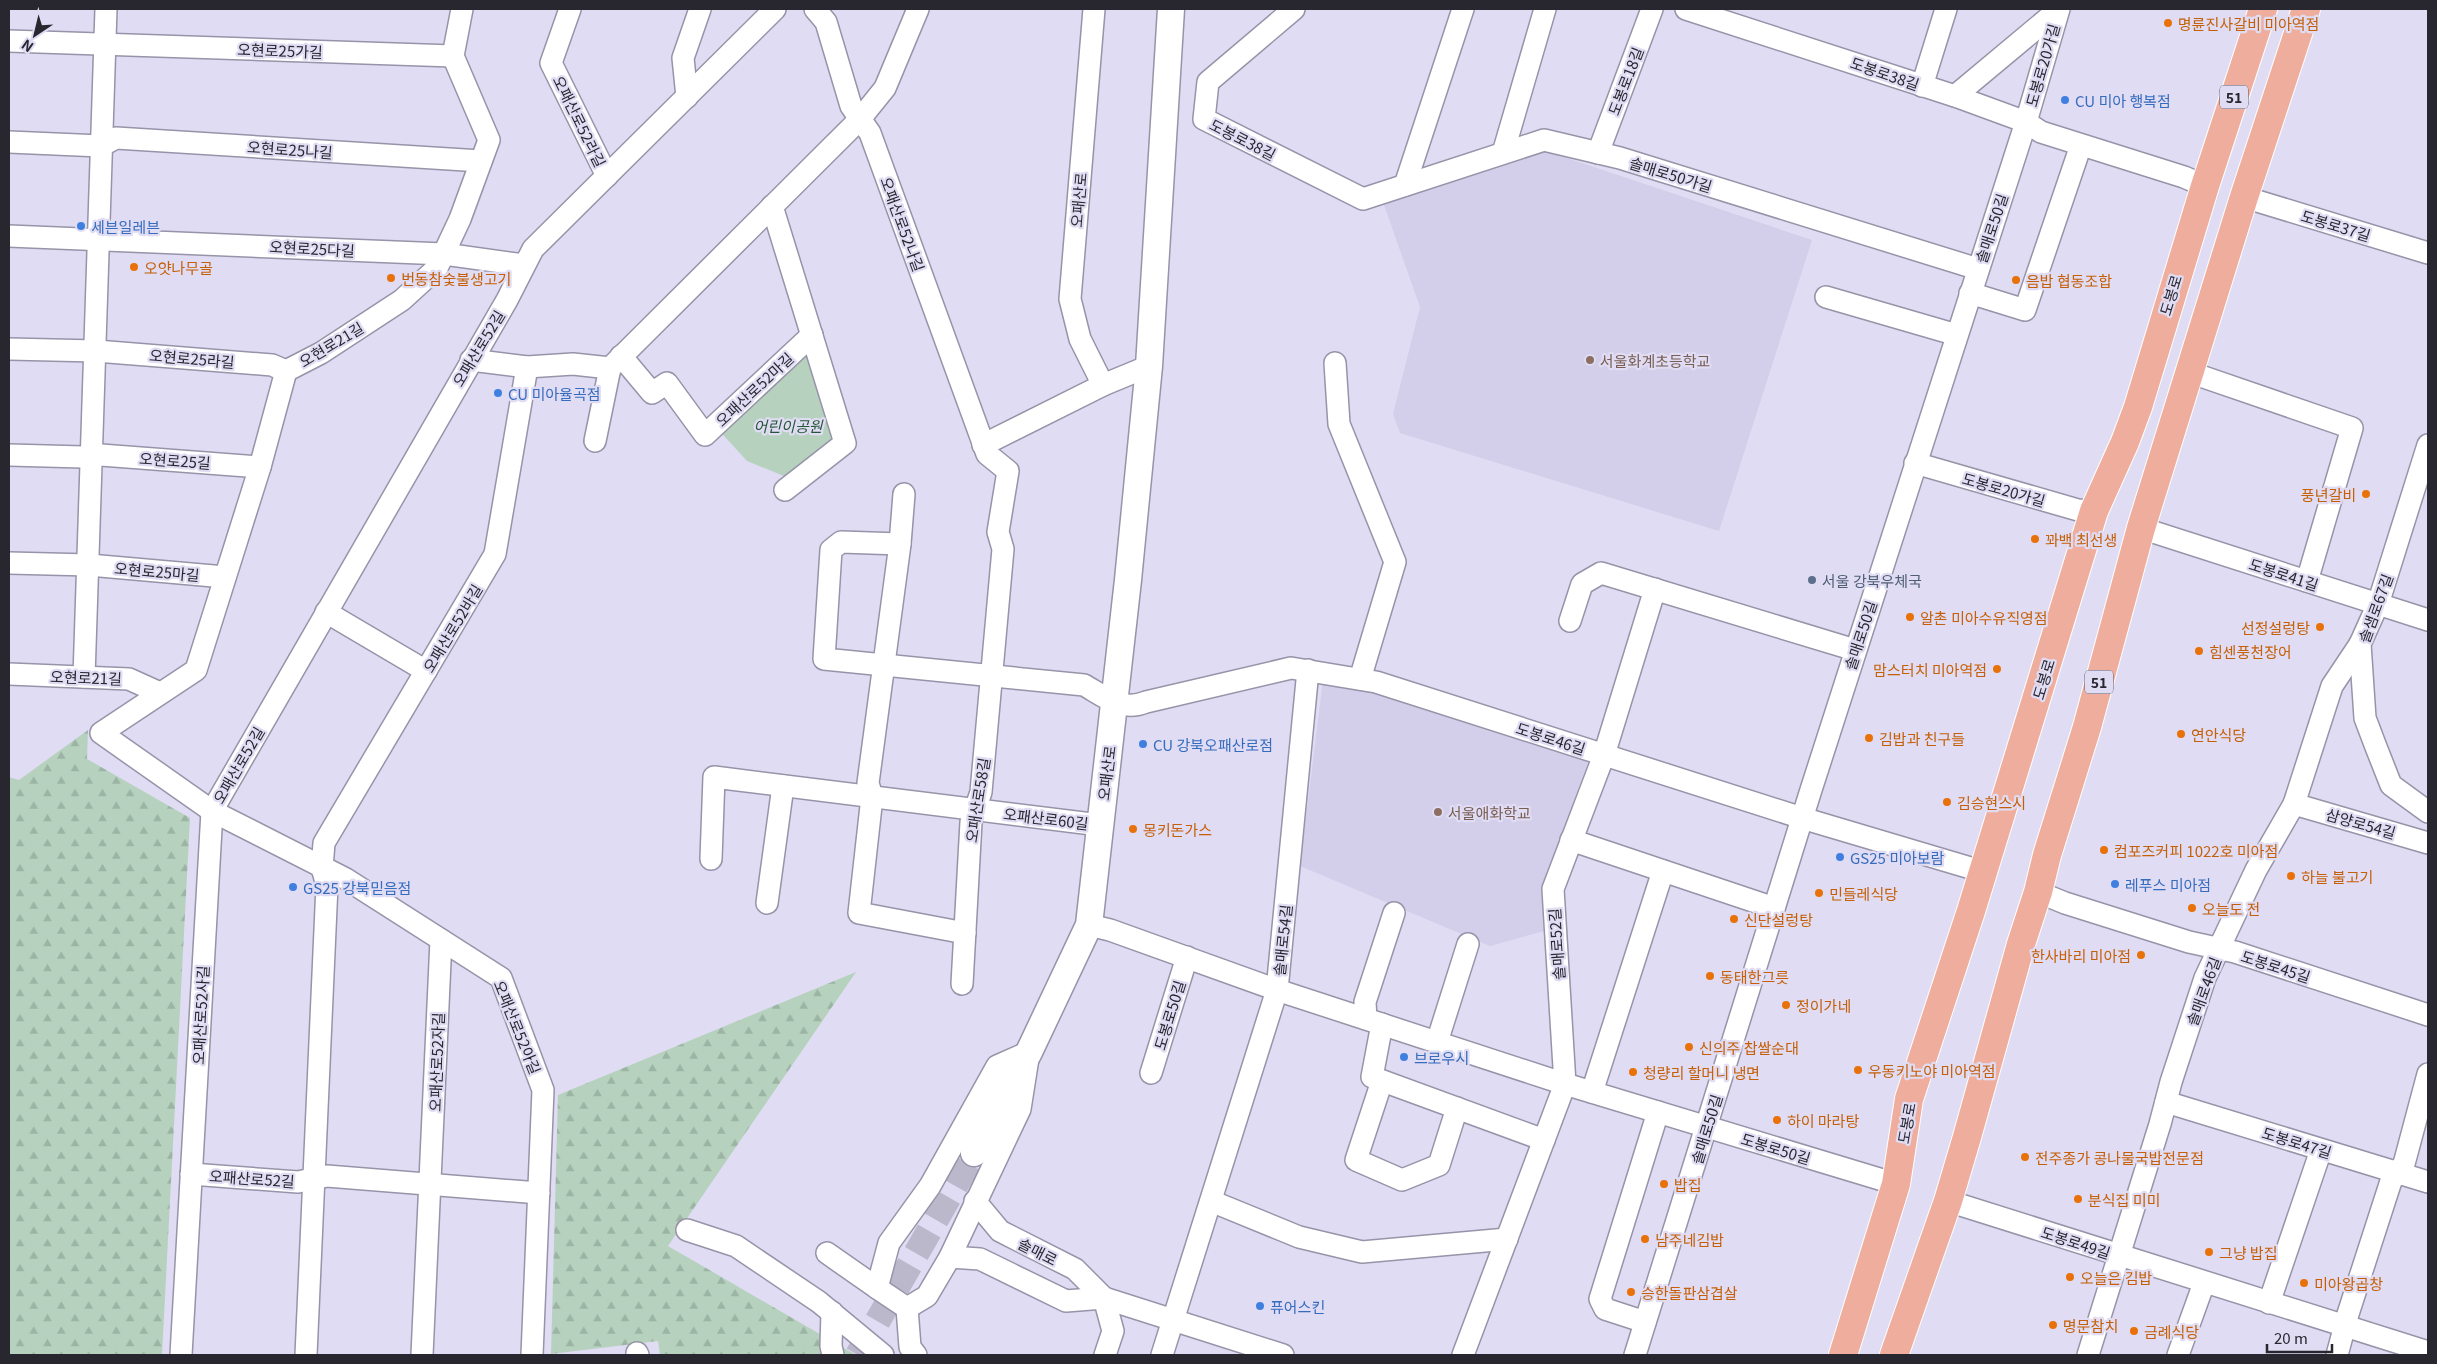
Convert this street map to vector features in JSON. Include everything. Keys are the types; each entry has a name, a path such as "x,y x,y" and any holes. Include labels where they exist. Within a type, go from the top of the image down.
{"main road":[{"name":"도봉로","path":"1843,1355 1896,1184 1909,1099 1984,872 2094,511 2135,415 2205,186 2263,9"},
{"name":"51","path":"1894,1355 1948,1201 2020,944 2038,892 2047,855 2088,727 2140,528 2244,197 2306,9"}],"street":[{"path":"84,677 89,565 90,456 100,239 106,9"},
{"path":"453,56 462,9"},
{"name":"오패산로52라길","path":"570,9 551,63 607,176"},
{"path":"686,97 683,58 700,9"},
{"name":"오패산로52길","path":"322,868 212,811 471,360 533,248 776,9"},
{"name":"오패산로52나길","path":"815,9 826,22 851,106 870,133 984,444"},
{"path":"596,441 616,362 860,119 885,88 918,9"},
{"name":"오패산로","path":"1094,9 1070,299 1080,340 1103,384"},
{"name":"오패산로","path":"974,1153 1029,1052 1089,926 1149,366 1171,9"},
{"name":"도봉로38길","path":"1294,9 1208,82 1204,119 1363,199"},
{"path":"1405,185 1463,9"},
{"path":"1503,153 1545,9"},
{"name":"도봉로18길","path":"1598,153 1652,9"},
{"name":"도봉로38길","path":"1686,9 1954,96 2026,122 2041,132 2184,177 2205,186"},
{"path":"1922,86 1946,9"},
{"path":"1954,96 2058,9"},
{"name":"도봉로20가길","path":"2026,122 2058,9"},
{"name":"오현로25가길","path":"9,41 453,56"},
{"name":"오현로21길","path":"212,811 100,733 196,670 260,467 286,371 321,353 402,300 437,268 460,219 489,140 453,56"},
{"name":"솔매로50길","path":"1635,1355 1855,650 2026,122"},
{"name":"오현로25나길","path":"9,142 101,146 116,138 481,161"},
{"name":"솔매로50가길","path":"1363,199 1544,140 1598,153 1978,269"},
{"path":"1970,293 2025,310 2082,145"},
{"name":"도봉로37길","path":"2244,197 2428,254"},
{"name":"오패산로52마길","path":"772,206 845,443 785,490"},
{"name":"오현로25다길","path":"9,236 444,254 524,265"},
{"path":"1826,297 1957,335"},
{"name":"오패산로52마길","path":"616,362 652,394 667,383 705,435 812,335"},
{"name":"오현로25라길","path":"9,349 96,351 272,365 286,371"},
{"path":"471,360 527,367 616,362"},
{"path":"1335,363 1338,424 1395,562 1360,679"},
{"path":"984,444 1103,384 1149,366"},
{"name":"오패산로52바길","path":"322,868 324,844 496,554 527,367"},
{"path":"2190,372 2352,428 2307,582"},
{"name":"오패산로58길","path":"962,984 971,822 981,792 1003,549 998,532 1008,471 987,454 984,444"},
{"name":"솔샘로67길","path":"2428,445 2378,604 2360,644 2365,718 2376,747 2391,784 2428,812"},
{"name":"오현로25길","path":"9,454 102,455 260,467"},
{"name":"도봉로20가길","path":"1915,463 2078,510 2094,511"},
{"path":"904,494 900,544 868,783 872,797 859,913 965,933"},
{"name":"도봉로41길","path":"2140,528 2428,620"},
{"path":"900,544 841,542 831,550 824,659 1084,684 1114,702"},
{"name":"오현로25마길","path":"9,563 89,565 225,577"},
{"path":"1570,621 1582,584 1601,574 1855,650"},
{"name":"솔매로52길","path":"1463,1355 1565,1084 1553,889 1604,755 1655,589"},
{"path":"326,612 426,671"},
{"name":"솔매로46길","path":"2088,1355 2205,978 2256,870 2294,804 2332,686 2360,644"},
{"name":"도봉로46길","path":"1114,702 1133,707 1146,702 1291,668 1360,679 1802,818 1984,872"},
{"name":"솔매로54길","path":"1173,1320 1277,990 1308,670"},
{"name":"오현로21길","path":"9,674 129,679 160,694"},
{"name":"오패산로60길","path":"711,859 714,777 1100,825"},
{"path":"767,904 783,786"},
{"name":"삼양로54길","path":"2294,804 2428,843"},
{"name":"오패산로52사길","path":"181,1355 212,811"},
{"path":"1572,840 1774,908"},
{"path":"306,1355 312,1179 327,885 322,868"},
{"name":"오패산로52아길","path":"322,868 346,879 501,978 543,1090 532,1355"},
{"path":"1592,1092 1663,870"},
{"name":"도봉로45길","path":"2038,892 2065,903 2428,1015"},
{"path":"1394,913 1365,1002 1374,1022 1372,1077 1544,1140"},
{"name":"도봉로50길","path":"1089,926 1110,930 1277,990 1565,1084 1896,1184"},
{"name":"오패산로52자길","path":"422,1355 441,940"},
{"path":"1437,1042 1468,944"},
{"name":"도봉로50길","path":"1151,1073 1187,958"},
{"path":"907,1308 926,1296 950,1257 1020,1109 1029,1052"},
{"path":"877,1288 889,1243 930,1186 997,1066 1029,1052"},
{"path":"2337,1355 2391,1181 2404,1164 2428,1074"},
{"path":"1382,1081 1356,1160 1402,1180 1439,1165 1457,1108"},
{"name":"도봉로47길","path":"2166,1102 2428,1182"},
{"path":"1645,1322 1605,1309 1600,1299 1658,1112"},
{"path":"2269,1303 2321,1150"},
{"name":"오패산로52길","path":"191,1174 298,1182 312,1179"},
{"path":"312,1179 327,1176 539,1193"},
{"name":"솔매로","path":"975,1201 1000,1231 1075,1270 1104,1298"},
{"path":"1211,1201 1299,1237 1362,1252 1507,1239"},
{"name":"도봉로49길","path":"1948,1201 2345,1328 2426,1350"},
{"path":"687,1230 736,1246 832,1312 883,1355"},
{"path":"827,1253 907,1308"},
{"name":"솔매로","path":"950,1257 980,1259 1066,1301 1104,1298 1282,1355"},
{"path":"2178,1355 2204,1283"},
{"path":"1104,1298 1113,1331 1105,1355"},
{"path":"907,1308 910,1347 916,1355"},
{"path":"832,1312 831,1346 833,1355"},
{"path":"1162,1355 1173,1320"}],"shaded area":[{"name":"서울화계초등학교","path":"1534,147 1812,240 1719,531 1400,433 1393,414 1420,307 1383,202"},
{"name":"서울애화학교","path":"1323,680 1355,687 1589,759 1541,888 1544,931 1490,946 1300,866"}],"green space":[{"name":"어린이공원","path":"812,335 844,441 796,481 747,461 715,426"},
{"path":"88,730 87,759 190,818 162,1355 9,1355 9,777 19,780"},
{"path":"856,972 668,1246 856,1355 660,1355 658,1341 551,1354 558,1095"}],"tunnel":[{"path":"858,1355 974,1153"}],"place":[{"name":"명륜진사갈비 미아역점","path":"2168,23"},
{"name":"CU 미아 행복점","path":"2065,100"},
{"name":"세븐일레븐","path":"81,226"},
{"name":"오얏나무골","path":"134,267"},
{"name":"번동참숯불생고기","path":"391,278"},
{"name":"음밥 협동조합","path":"2016,280"},
{"name":"서울화계초등학교","path":"1590,360"},
{"name":"CU 미아율곡점","path":"498,393"},
{"name":"풍년갈비","path":"2366,494"},
{"name":"꽈백 최선생","path":"2035,539"},
{"name":"서울 강북우체국","path":"1812,580"},
{"name":"알촌 미아수유직영점","path":"1910,617"},
{"name":"선정설렁탕","path":"2320,627"},
{"name":"힘센풍천장어","path":"2199,651"},
{"name":"맘스터치 미아역점","path":"1997,669"},
{"name":"연안식당","path":"2181,734"},
{"name":"김밥과 친구들","path":"1869,738"},
{"name":"CU 강북오패산로점","path":"1143,744"},
{"name":"김승현스시","path":"1947,802"},
{"name":"서울애화학교","path":"1438,812"},
{"name":"몽키돈가스","path":"1133,829"},
{"name":"컴포즈커피 1022호 미아점","path":"2104,850"},
{"name":"GS25 미아보람","path":"1840,857"},
{"name":"하늘 불고기","path":"2291,876"},
{"name":"레푸스 미아점","path":"2115,884"},
{"name":"GS25 강북믿음점","path":"293,887"},
{"name":"민들레식당","path":"1819,893"},
{"name":"오늘도 전","path":"2192,908"},
{"name":"신단설렁탕","path":"1734,919"},
{"name":"한사바리 미아점","path":"2141,955"},
{"name":"동태한그릇","path":"1710,976"},
{"name":"정이가네","path":"1786,1005"},
{"name":"신의주 찹쌀순대","path":"1689,1047"},
{"name":"브로우시","path":"1404,1057"},
{"name":"우동키노야 미아역점","path":"1858,1070"},
{"name":"청량리 할머니 냉면","path":"1633,1072"},
{"name":"하이 마라탕","path":"1777,1120"},
{"name":"전주종가 콩나물국밥전문점","path":"2025,1157"},
{"name":"밥집","path":"1664,1184"},
{"name":"분식집 미미","path":"2078,1199"},
{"name":"남주네김밥","path":"1645,1239"},
{"name":"그냥 밥집","path":"2209,1252"},
{"name":"오늘은 김밥","path":"2070,1277"},
{"name":"미아왕곱창","path":"2304,1283"},
{"name":"승한돌판삼겹살","path":"1631,1292"},
{"name":"퓨어스킨","path":"1260,1306"},
{"name":"명문참치","path":"2053,1325"},
{"name":"금례식당","path":"2134,1331"}]}
